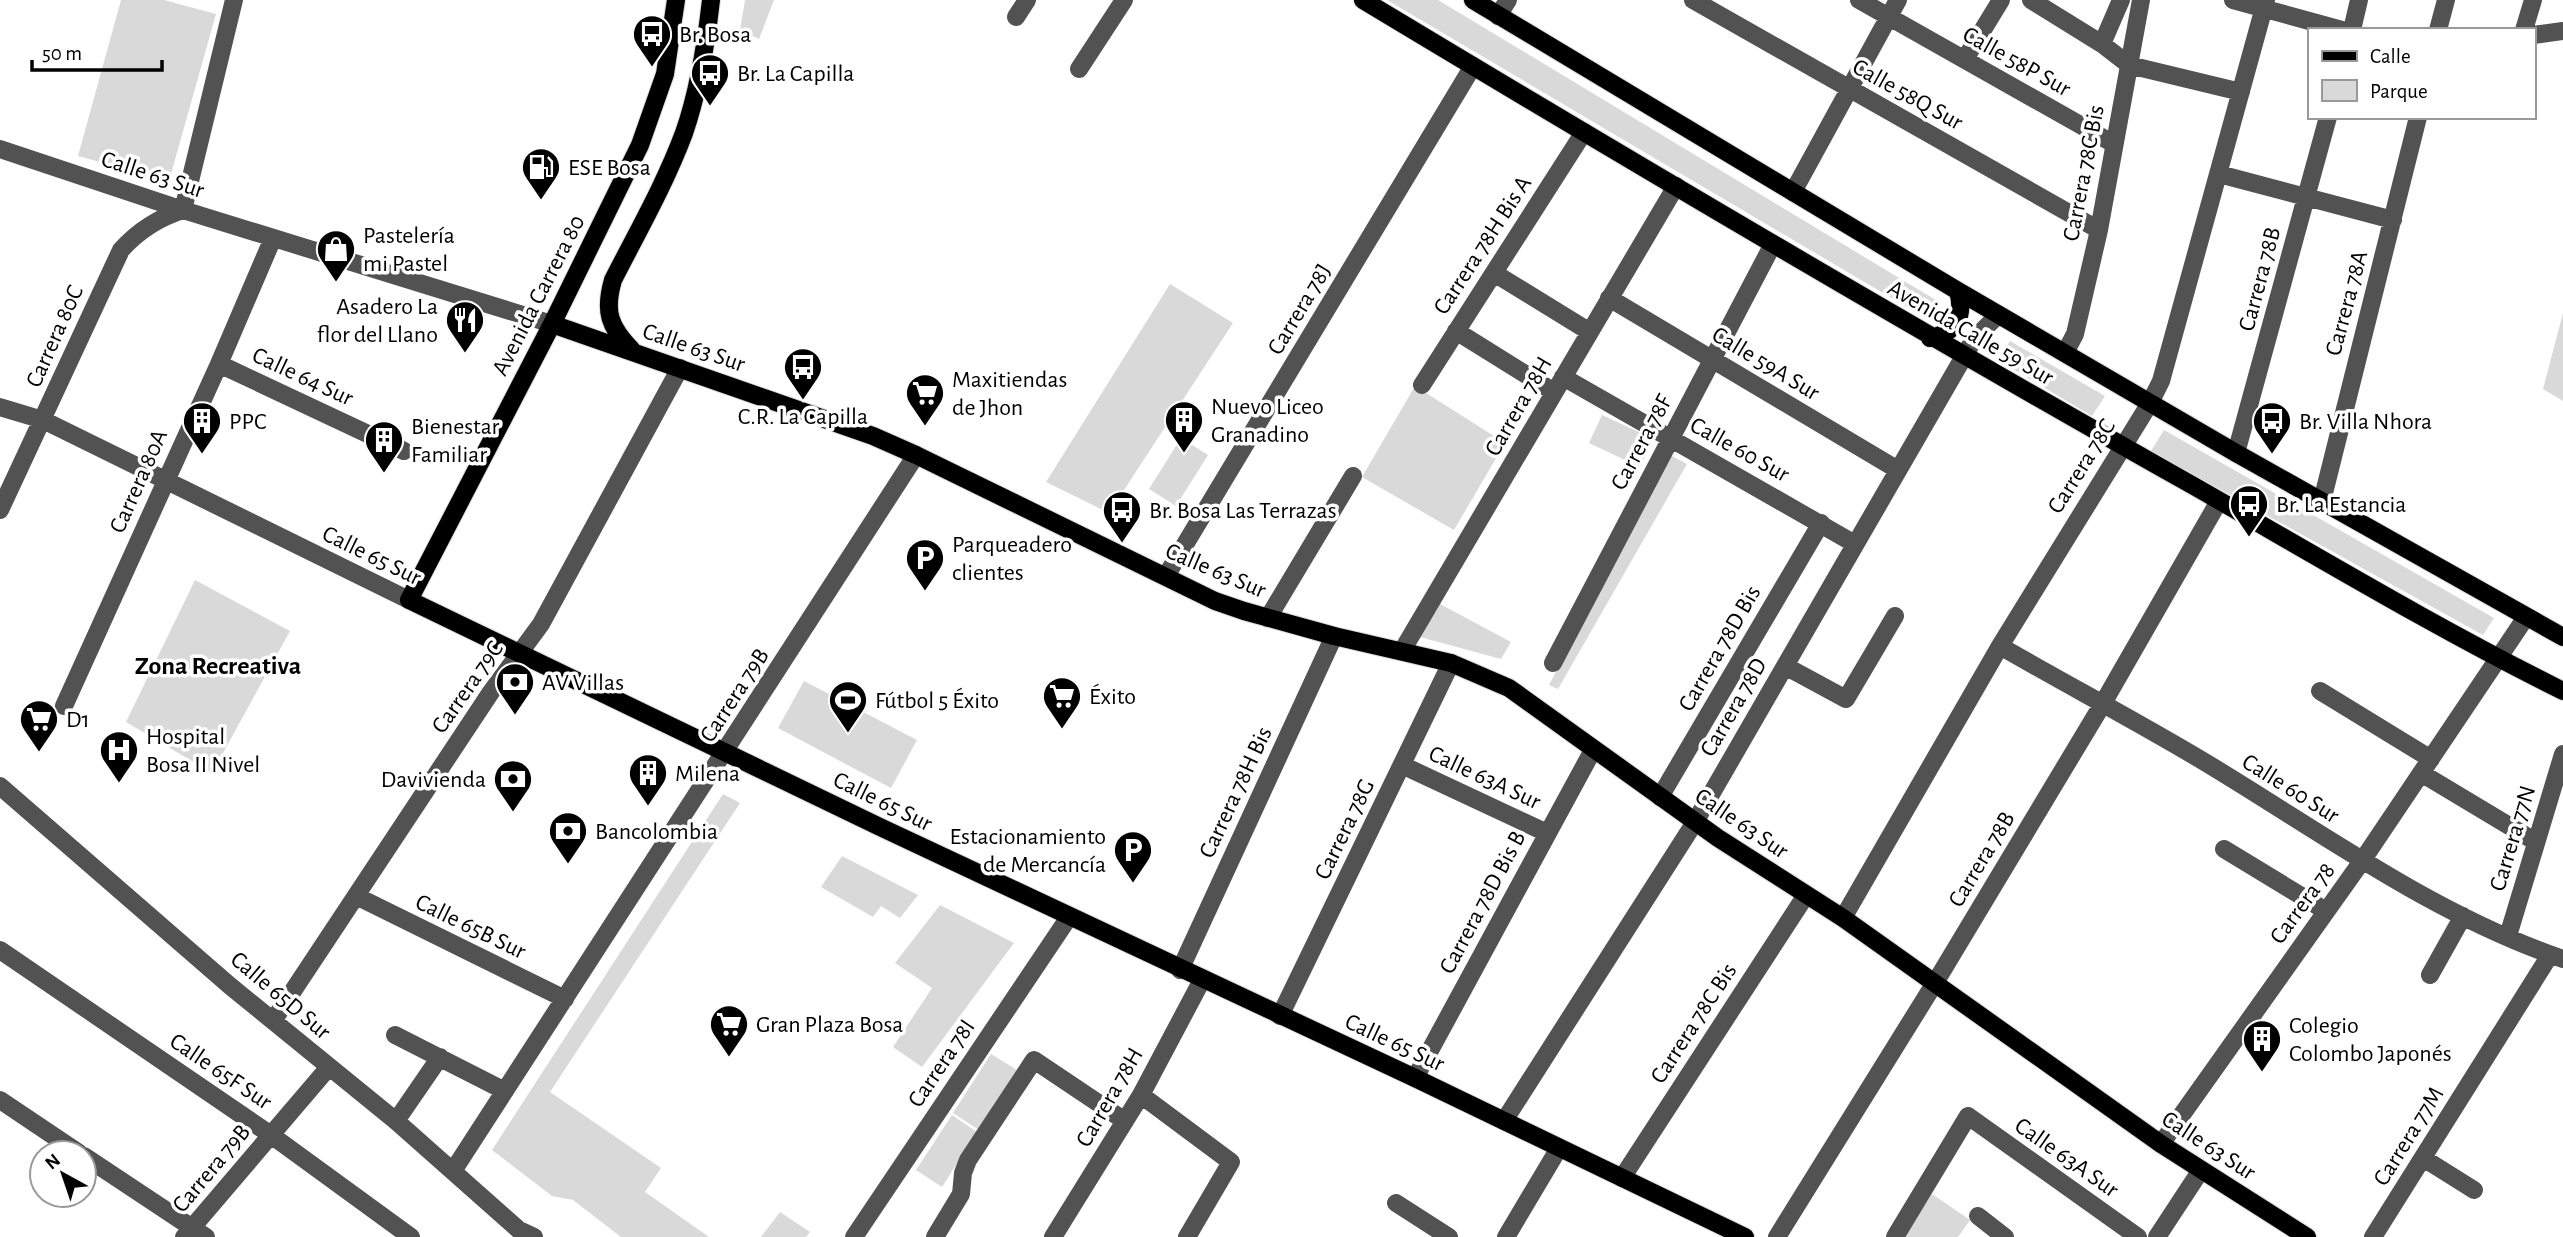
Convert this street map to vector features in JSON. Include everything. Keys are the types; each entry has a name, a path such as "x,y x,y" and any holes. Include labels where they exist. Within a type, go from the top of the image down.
{"main road":[{"name":"Avenida Carrera 80","path":"409,600 552,324 648,124 665,74 676,0"},
{"path":"634,352 612,324 608,309 609,294 613,280 668,171 685,130 703,59 711,0"},
{"name":"Avenida Calle 59 Sur","path":"1363,0 1930,338 2498,659 2563,691"},
{"name":"Avenida Calle 59 Sur","path":"1473,0 1503,8 1793,192 1958,291 2236,453 2563,637"},
{"path":"1930,338 1943,335 1954,327 1962,304 1958,291"},
{"name":"Calle 63 Sur","path":"552,324 873,436 1215,601 1334,636 1451,663 1509,688 1695,822 1843,918 2161,1144 2307,1237"},
{"name":"Calle 65 Sur","path":"409,600 1180,970 1415,1078 1745,1237"}],"street":[{"path":"183,210 234,0"},
{"path":"1016,17 1027,0"},
{"path":"1079,69 1124,0"},
{"name":"Calle 58Q Sur","path":"1693,0 2099,229"},
{"name":"Calle 58P Sur","path":"1859,0 2114,144"},
{"path":"1793,192 1898,0"},
{"path":"1965,59 2001,0"},
{"path":"2031,0 2102,44 2129,65 2241,92"},
{"path":"2233,0 2265,4 2336,28"},
{"path":"2352,28 2359,0"},
{"path":"2439,28 2446,0"},
{"path":"2526,28 2533,0"},
{"path":"2102,44 2121,1 2140,3"},
{"name":"Carrera 78C Bis","path":"2065,354 2075,334 2099,229 2140,3"},
{"name":"Carrera 78C","path":"1843,918 2000,646 2150,403 2168,360 2265,4"},
{"path":"2535,35 2563,31"},
{"name":"Carrera 78J","path":"1166,576 1473,66"},
{"name":"Carrera 78B","path":"2236,453 2327,119"},
{"name":"Carrera 78A","path":"2322,501 2418,119"},
{"name":"Carrera 78H Bis A","path":"1422,385 1584,132"},
{"name":"Calle 63 Sur","path":"0,149 183,210 552,324"},
{"path":"2219,174 2393,220"},
{"name":"Carrera 78H","path":"1402,651 1676,186"},
{"name":"Carrera 80C","path":"0,510 121,250 150,225 183,210"},
{"name":"Carrera 80A","path":"64,706 273,238"},
{"name":"Carrera 78F","path":"1553,663 1773,244"},
{"path":"1494,272 1590,332"},
{"name":"Calle 59A Sur","path":"1609,298 1898,470"},
{"name":"Carrera 78D","path":"1503,1121 1695,822 1963,356 1974,339 1998,314"},
{"name":"Calle 60 Sur","path":"1456,331 1671,439 1855,544"},
{"name":"Calle 64 Sur","path":"219,364 404,451"},
{"name":"Carrera 79C","path":"273,1021 491,692 541,624 680,368"},
{"name":"Calle 65 Sur","path":"0,407 43,420 409,600"},
{"name":"Carrera 79B","path":"453,1171 916,455"},
{"path":"1268,618 1353,476"},
{"name":"Carrera 78B","path":"1777,1237 1935,984 2102,705 2219,501"},
{"name":"Carrera 78D Bis","path":"1660,797 1821,523"},
{"path":"1785,666 1846,698 1895,616"},
{"name":"Carrera 78","path":"2161,1144 2362,861 2526,618"},
{"name":"Carrera 78H Bis","path":"1180,970 1334,636"},
{"name":"Calle 60 Sur","path":"2000,646 2207,764 2362,861 2463,916 2557,957"},
{"name":"Carrera 78G","path":"1280,1016 1451,663"},
{"path":"2320,691 2536,842"},
{"name":"Carrera 78D Bis B","path":"1415,1078 1593,750"},
{"name":"Carrera 77N","path":"2508,936 2563,754"},
{"name":"Calle 63A Sur","path":"1402,765 1548,833"},
{"name":"Calle 65D Sur","path":"0,786 188,950 396,1121 519,1230 531,1236"},
{"path":"2224,849 2326,911"},
{"name":"Carrera 78C Bis","path":"1622,1178 1806,895"},
{"name":"Calle 65B Sur","path":"356,896 565,999"},
{"path":"2430,975 2463,916"},
{"name":"Carrera 78I","path":"854,1237 1069,917"},
{"name":"Calle 65F Sur","path":"0,950 271,1135 411,1237"},
{"name":"Carrera 77M","path":"2373,1237 2557,957"},
{"name":"Carrera 78H","path":"1053,1237 1141,1095 1202,979"},
{"path":"395,1035 505,1091"},
{"path":"396,1121 440,1058"},
{"path":"936,1237 961,1194 963,1173 968,1160 1034,1060 1125,1121"},
{"name":"Carrera 79B","path":"194,1234 271,1135 329,1067"},
{"path":"1141,1095 1231,1162 1187,1237"},
{"path":"0,1100 58,1139"},
{"name":"Calle 63A Sur","path":"1895,1237 1968,1116 2137,1237"},
{"path":"1506,1237 1559,1148"},
{"path":"2423,1158 2474,1190"},
{"path":"98,1166 194,1234"},
{"path":"2157,1237 2200,1170"},
{"path":"1396,1203 1449,1237"},
{"path":"1978,1216 2006,1237"}],"green space":[{"path":"121,0 164,0 216,14 169,181 78,156"},
{"path":"745,0 774,0 759,39 740,30"},
{"path":"1387,0 1438,0 1939,302 1927,319"},
{"path":"1170,284 1233,323 1109,513 1046,482"},
{"path":"2563,313 2563,401 2543,389"},
{"path":"2010,341 2105,396 2092,416 1998,360"},
{"path":"1415,386 1505,443 1454,530 1362,477"},
{"path":"1602,415 1654,439 1640,467 1589,443"},
{"path":"2164,430 2494,618 2483,635 2151,451"},
{"path":"1181,438 1208,455 1176,506 1149,489"},
{"path":"1670,455 1687,464 1558,689 1549,685"},
{"path":"195,580 290,631 212,773 126,722"},
{"path":"1440,604 1511,642 1501,659 1420,637"},
{"name":"Fútbol 5 Éxito","path":"804,681 917,740 891,788 778,728"},
{"path":"723,794 740,803 550,1092 661,1168 645,1192 709,1237 621,1237 573,1200 552,1196 492,1150"},
{"path":"842,856 918,895 900,918 881,906 873,917 821,887"},
{"path":"940,905 1014,943 922,1067 893,1047 932,988 895,963"},
{"path":"991,1054 1017,1070 979,1130 953,1113"},
{"path":"952,1115 977,1132 942,1187 916,1170"},
{"path":"1932,1194 1970,1220 1958,1237 1902,1237"},
{"path":"780,1212 810,1232 806,1237 761,1237"}],"place":[{"name":"Br. Bosa","path":"652,68"},
{"name":"Br. La Capilla","path":"710,107"},
{"name":"ESE Bosa","path":"541,201"},
{"name":"Pastelería mi Pastel","path":"336,283"},
{"name":"Asadero La flor del Llano","path":"465,354"},
{"name":"C.R. La Capilla","path":"803,401"},
{"name":"Maxitiendas de Jhon","path":"925,427"},
{"name":"Nuevo Liceo Granadino","path":"1184,454"},
{"name":"PPC","path":"202,455"},
{"name":"Br. Villa Nhora","path":"2272,455"},
{"name":"Bienestar Familiar","path":"384,474"},
{"name":"Br. La Estancia","path":"2249,538"},
{"name":"Br. Bosa Las Terrazas","path":"1122,544"},
{"name":"Parqueadero clientes","path":"925,592"},
{"name":"AV Villas","path":"515,716"},
{"name":"Éxito","path":"1062,730"},
{"name":"Fútbol 5 Éxito","path":"848,734"},
{"name":"D1","path":"39,753"},
{"name":"Hospital Bosa II Nivel","path":"119,784"},
{"name":"Milena","path":"648,807"},
{"name":"Davivienda","path":"513,813"},
{"name":"Bancolombia","path":"568,865"},
{"name":"Estacionamiento de Mercancía","path":"1133,884"},
{"name":"Gran Plaza Bosa","path":"729,1058"},
{"name":"Colegio Colombo Japonés","path":"2262,1073"}],"district":[{"name":"Zona Recreativa","path":"218,665"}]}
